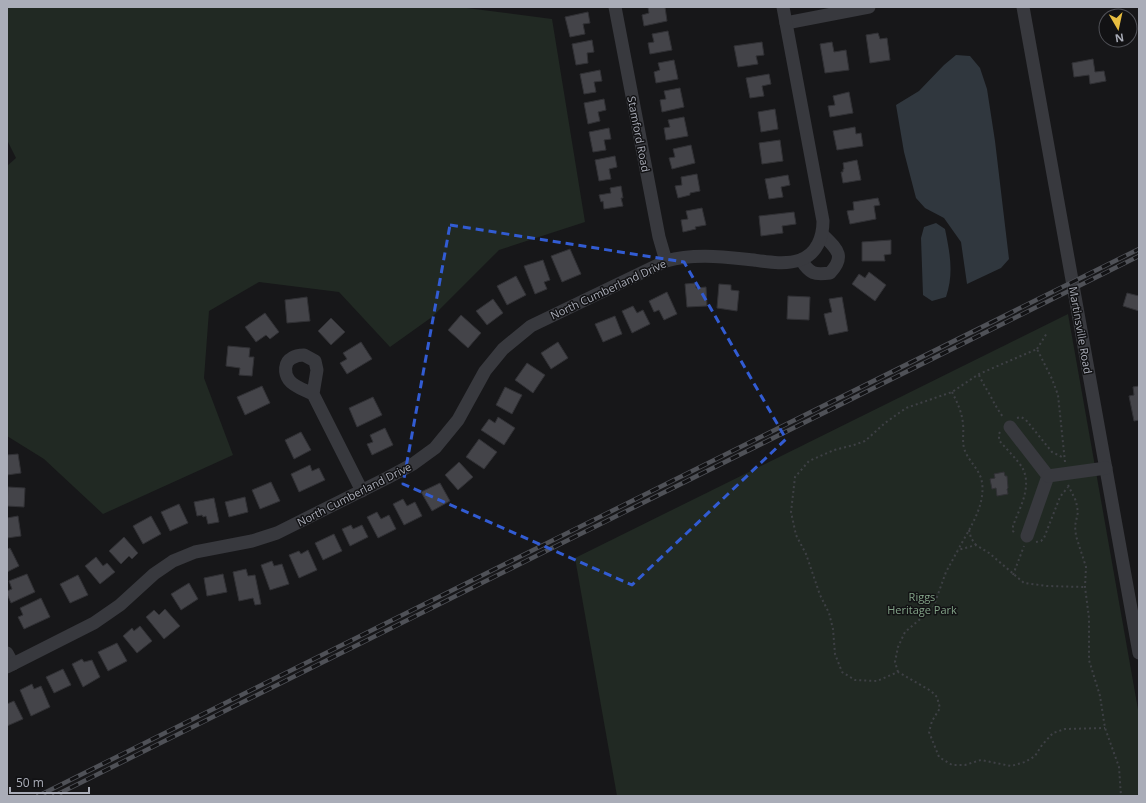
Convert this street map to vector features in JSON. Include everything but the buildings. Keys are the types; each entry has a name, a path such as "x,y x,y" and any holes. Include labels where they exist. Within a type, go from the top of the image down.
{"street":[{"name":"Stamford Road","path":"615,7 659,237 666,262"},
{"path":"783,7 824,221 823,235 819,243 813,252 801,260 809,271 818,274 830,274 837,266 839,258 835,248 823,235"},
{"path":"786,23 869,7"},
{"name":"Martinsville Road","path":"1023,7 1139,652"},
{"name":"North Cumberland Drive","path":"9,661 94,624 120,605 154,574 173,561 195,552 252,541 277,533 413,464 435,448 458,420 485,371 503,349 531,326 666,262 679,258 693,256 722,257 772,262 793,262 801,260"},
{"path":"313,394 362,491"},
{"path":"1007,425 1048,476"},
{"path":"1048,476 1106,468"},
{"path":"1025,538 1048,476"}],"path":[{"path":"898,672 877,681 855,680 842,672 835,654 833,629 829,613 820,595 806,554 796,534 791,512 795,477 809,461 834,450 865,441 885,423 906,408 952,392 979,374 1037,348 1047,333"},
{"path":"1037,348 1058,395 1068,486 1076,501 1078,512 1075,526 1076,536 1086,568 1085,587 1089,618 1089,660 1100,696 1105,728 1119,767 1120,796"},
{"path":"979,374 983,385 1007,425"},
{"path":"952,392 960,410 963,424 962,440 965,450 980,476 983,490 980,506 969,530 946,572 933,608 906,632 898,647 895,662 898,672 931,691 937,697 940,708 932,721 929,732 939,757 952,765 965,765 981,760 1011,766 1025,762 1035,756 1042,745 1053,733 1065,730 1105,728"},
{"path":"1065,458 1052,452 1026,420 1021,417 1007,425 999,434 999,440 1023,470 1026,482 1026,493 1013,526 1013,531 1035,542 1041,541 1044,538 1060,497 1068,486"},
{"path":"969,530 970,538 976,545 989,553 1024,583 1047,586 1085,587"},
{"path":"1014,575 1025,538"},
{"path":"958,550 976,545"}],"highlighted area":[{"path":"450,225 684,262 786,439 632,585 403,484"}],"green space":[{"path":"7,7 459,7 552,19 585,222 499,250 432,317 390,347 339,292 259,282 209,311 204,378 233,455 103,514 44,459 7,436 7,166 16,158 7,140"},
{"name":"Riggs Heritage Park","path":"1068,314 1139,715 1139,796 617,796 575,558"}],"shaded area":[{"path":"956,55 970,56 980,68 987,89 995,141 1009,259 1001,268 967,284 961,242 944,218 925,208 916,198 904,152 896,105 919,91 944,65"},
{"path":"936,223 945,229 950,255 951,272 946,297 932,301 923,295 921,238 924,227"}],"railway":[{"path":"38,796 1139,249"},
{"path":"54,796 1139,256"}]}
